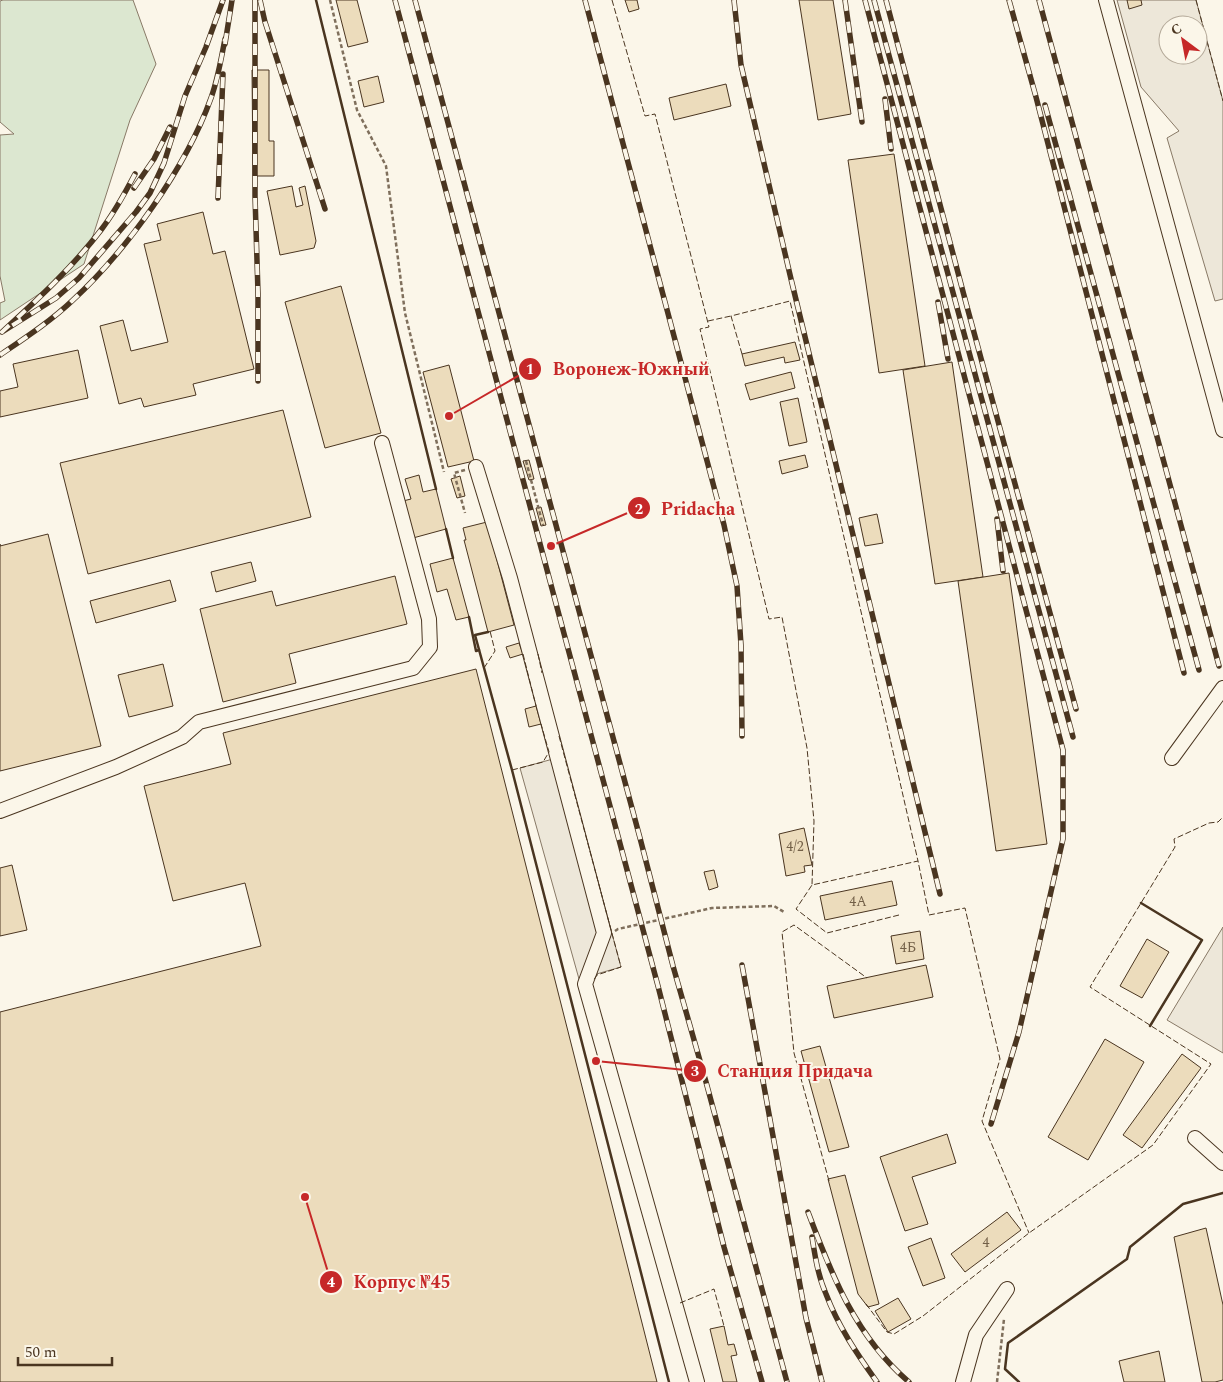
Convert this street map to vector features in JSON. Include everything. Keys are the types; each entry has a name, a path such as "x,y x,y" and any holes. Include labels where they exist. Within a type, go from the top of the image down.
{"street":[{"path":"1106,0 1223,430"},
{"path":"0,811 116,766 182,737 199,722 413,668 430,647 429,619 382,444"},
{"path":"476,467 512,587 604,933 586,984 695,1378"},
{"path":"1172,758 1223,688"},
{"path":"1195,1138 1223,1162"},
{"path":"963,1382 976,1334 1007,1289"}],"path":[{"path":"330,0 357,110 386,166 405,314 444,472"},
{"path":"526,461 544,526"},
{"path":"456,477 465,514"},
{"path":"618,929 712,908 774,906 784,912"},
{"path":"997,1382 1004,1317"}],"green space":[{"path":"133,0 156,64 130,120 84,264 0,320 0,303 5,301 0,276 0,135 14,134 0,122 0,1"}],"shaded area":[{"path":"1117,0 1196,0 1200,15 1158,15 1158,65 1208,65 1208,45 1223,101 1223,299 1215,301 1167,138 1179,131 1141,87"},
{"path":"564,756 621,967 579,979 520,768"},
{"path":"1223,927 1223,1053 1167,1020"}],"building":[{"path":"336,0 357,0 368,42 348,47"},
{"path":"625,0 637,0 639,9 629,12"},
{"path":"799,0 833,0 851,114 818,120"},
{"path":"1127,0 1141,0 1142,5 1129,9"},
{"path":"252,70 269,70 269,141 274,141 274,176 253,176"},
{"path":"378,76 384,102 364,107 358,81"},
{"path":"726,84 731,106 674,120 669,98"},
{"path":"894,154 925,366 879,373 848,160"},
{"path":"292,186 296,207 303,205 299,188 305,186 316,241 314,248 280,255 267,191"},
{"path":"203,212 213,254 225,251 254,369 193,384 196,395 144,407 141,398 119,404 100,326 123,320 131,351 168,342 144,244 161,240 157,224"},
{"path":"341,286 381,433 325,448 285,302"},
{"path":"795,342 800,360 785,363 784,357 745,366 742,354"},
{"path":"78,350 88,398 0,417 0,391 18,387 13,364"},
{"path":"952,362 983,577 935,584 903,370"},
{"path":"449,365 474,461 448,467 423,372"},
{"path":"791,372 795,388 750,400 745,384"},
{"path":"798,398 807,442 789,446 780,402"},
{"path":"283,410 311,517 88,574 60,463"},
{"path":"805,455 808,467 782,474 779,461"},
{"path":"529,460 534,479 529,480 523,461"},
{"path":"419,475 423,492 436,489 446,529 413,538 403,501 411,499 405,479"},
{"path":"460,476 465,496 457,498 451,479"},
{"path":"541,507 546,525 541,526 536,508"},
{"path":"877,514 883,543 865,546 859,518"},
{"path":"487,522 514,625 488,632 464,540 466,540 463,528"},
{"path":"48,534 101,746 0,771 0,546"},
{"path":"453,558 469,617 456,620 447,589 437,592 430,564"},
{"path":"251,562 256,581 216,592 211,572"},
{"path":"1009,573 1047,844 996,851 958,581"},
{"path":"395,576 407,624 289,654 296,683 223,702 200,609 272,591 276,606"},
{"path":"170,580 176,601 96,623 90,601"},
{"path":"519,643 523,654 510,658 506,647"},
{"path":"163,664 173,706 129,717 118,675"},
{"path":"476,669 657,1382 0,1382 0,1012 261,946 245,883 173,901 144,786 231,764 223,733"},
{"path":"536,706 541,724 529,727 525,709"},
{"path":"804,828 812,865 804,866 805,872 786,876 779,834"},
{"path":"12,865 27,930 0,936 0,868"},
{"path":"714,870 718,887 709,890 704,872"},
{"path":"892,881 897,905 825,920 820,896"},
{"path":"920,931 924,959 896,964 891,936"},
{"path":"1147,939 1169,952 1142,998 1120,986"},
{"path":"926,965 933,997 834,1018 827,986"},
{"path":"1105,1039 1144,1062 1088,1160 1048,1137"},
{"path":"820,1046 849,1147 829,1152 801,1051"},
{"path":"1182,1054 1201,1068 1142,1148 1123,1135"},
{"path":"947,1134 956,1163 912,1177 928,1224 905,1231 880,1157"},
{"path":"845,1175 879,1304 868,1307 858,1294 828,1179"},
{"path":"1007,1212 1021,1230 965,1272 951,1254"},
{"path":"1206,1228 1223,1305 1223,1380 1215,1382 1202,1382 1174,1237"},
{"path":"931,1238 945,1278 923,1286 908,1247"},
{"path":"898,1298 911,1319 888,1332 875,1311"},
{"path":"724,1326 728,1345 734,1344 737,1355 731,1356 737,1382 723,1382 710,1329"},
{"path":"1159,1351 1165,1382 1124,1382 1119,1361"}],"railway":[{"path":"135,174 110,217 90,244 54,283 2,332 56,298 79,278 150,193 164,163 185,96 223,0"},
{"path":"225,44 232,0"},
{"path":"255,0 255,196 258,381"},
{"path":"260,0 265,22 325,209"},
{"path":"395,0 658,986 724,1247 762,1382"},
{"path":"415,0 673,966 787,1382"},
{"path":"585,0 724,525 737,586 741,645 742,736"},
{"path":"734,0 741,65 940,894"},
{"path":"845,0 862,122"},
{"path":"865,0 1063,750 1063,839 1019,1032 991,1124"},
{"path":"874,0 1073,737"},
{"path":"886,0 1076,709"},
{"path":"1009,0 1036,97 1184,673"},
{"path":"1039,0 1219,666"},
{"path":"0,355 65,308 114,257 153,207 171,179 200,125 216,84 225,39"},
{"path":"218,198 223,74"},
{"path":"885,99 891,149"},
{"path":"1045,105 1199,670"},
{"path":"134,188 154,159 170,127"},
{"path":"938,302 948,359"},
{"path":"997,519 1003,571"},
{"path":"742,965 806,1318 822,1382"},
{"path":"808,1212 826,1259 860,1325 890,1364 909,1382"},
{"path":"812,1237 819,1273 831,1306 849,1340 877,1382"}],"fence":[{"path":"612,0 645,116 655,114 709,327 700,329 769,619 782,617 807,748 814,821 812,885"},
{"path":"1196,0 1223,101"},
{"path":"742,354 731,316 790,301 918,861"},
{"path":"708,321 731,316"},
{"path":"484,668 495,651 490,631"},
{"path":"523,654 536,706"},
{"path":"538,654 542,673"},
{"path":"512,770 543,762 549,752 541,724"},
{"path":"559,736 621,967 597,975 593,981"},
{"path":"866,1304 887,1332 894,1334 923,1316 1029,1233 1153,1145 1211,1064 1090,987 1175,847 1174,839 1209,823 1218,822 1223,817"},
{"path":"899,915 827,933 796,909 812,885 918,861 929,915 965,908 1000,1059 982,1121 1029,1233"},
{"path":"829,1181 794,1053 782,932 794,925 867,978"},
{"path":"680,1303 714,1289 724,1326"}],"wall":[{"path":"316,0 436,489"},
{"path":"446,529 453,558"},
{"path":"469,617 476,651 479,650"},
{"path":"488,632 475,635 512,770 669,1382"},
{"path":"1141,903 1202,940 1150,1026"},
{"path":"1019,1382 1005,1369 1008,1343 1127,1259 1130,1247 1183,1204 1223,1193"}],"place":[{"name":"Воронеж-Южный","path":"449,416"},
{"name":"Pridacha","path":"551,546"},
{"name":"Станция Придача","path":"596,1061"},
{"name":"Корпус №45","path":"305,1197"}]}
